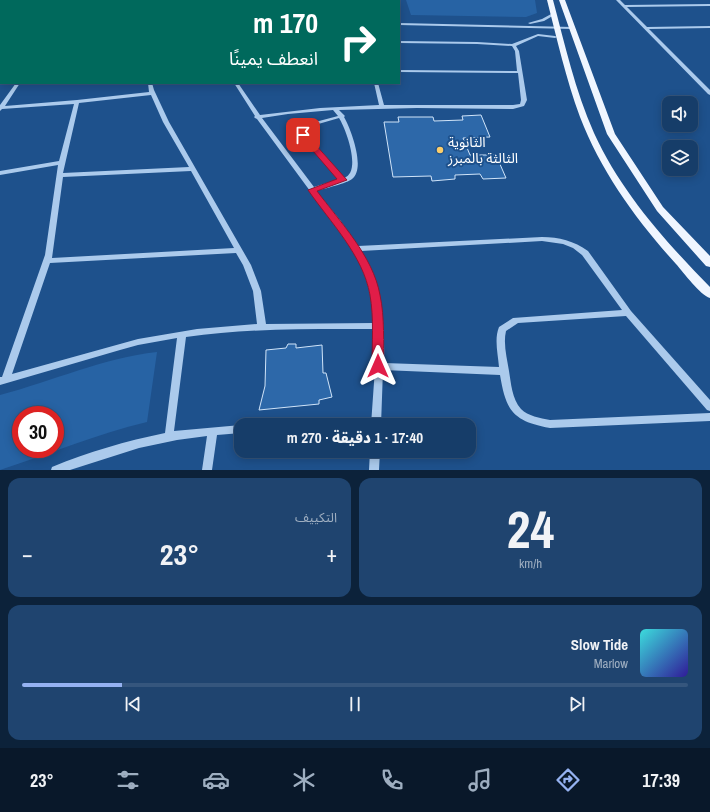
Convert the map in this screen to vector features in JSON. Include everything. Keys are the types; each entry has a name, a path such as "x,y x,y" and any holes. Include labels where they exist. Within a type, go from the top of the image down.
{"main road":[{"path":"550,0 558,33 581,110 591,135 614,176 660,240 710,294"},
{"path":"562,0 611,134 660,209 710,263"}],"street":[{"path":"618,0 710,93"},
{"path":"704,5 710,9"},
{"path":"624,6 710,5"},
{"path":"529,26 554,14"},
{"path":"400,21 529,26 558,33"},
{"path":"400,24 529,26 558,33"},
{"path":"523,26 558,33"},
{"path":"529,26 538,32 538,35"},
{"path":"400,42 513,45 538,35 558,33 572,27"},
{"path":"646,28 709,27"},
{"path":"258,117 382,107 518,107 524,100 517,51 513,45"},
{"path":"400,71 520,72"},
{"path":"0,108 17,84"},
{"path":"150,84 153,93 193,169 247,265 257,291 262,328"},
{"path":"237,84 258,117 355,249 372,282 375,295 378,326 376,418"},
{"path":"376,84 382,107"},
{"path":"0,108 77,102 153,93"},
{"path":"3,380 47,261 54,224 62,162 77,102"},
{"path":"312,190 350,178 354,170 351,137 342,116 336,110"},
{"path":"342,116 306,126 301,131 342,180"},
{"path":"0,173 62,162"},
{"path":"60,175 193,169"},
{"path":"355,249 555,239 577,246 585,253 601,279 628,313 710,407"},
{"path":"47,261 239,250"},
{"path":"628,313 516,320 502,330 500,338 509,392 518,411 537,422 550,424 710,417"},
{"path":"3,380 138,342 182,335 262,328 378,326"},
{"path":"169,436 182,335"},
{"path":"378,366 505,371"},
{"path":"56,470 96,456 169,436 234,430"},
{"path":"206,470 213,431"},
{"path":"374,470 375,458"}],"shaded area":[{"path":"406,0 535,0 537,13 526,17 411,15"},
{"path":"157,352 147,422 64,447 64,406 12,406 12,458 34,458 0,470 0,395 117,359"}],"building":[{"path":"481,115 490,137 463,138 470,155 496,155 506,178 483,179 480,174 455,175 455,179 432,181 431,176 393,177 384,122 399,122 398,117 433,117 434,121 463,120 462,116"},
{"path":"288,344 296,344 296,348 322,345 323,373 326,373 332,397 319,400 319,404 259,410 265,386 266,350 286,348"}],"place":[{"name":"الثانوية الثالثة بالمبرز","path":"440,150"}],"route":[{"path":"303,135 342,180 312,190 358,252 372,282 377,318 378,366"}]}
